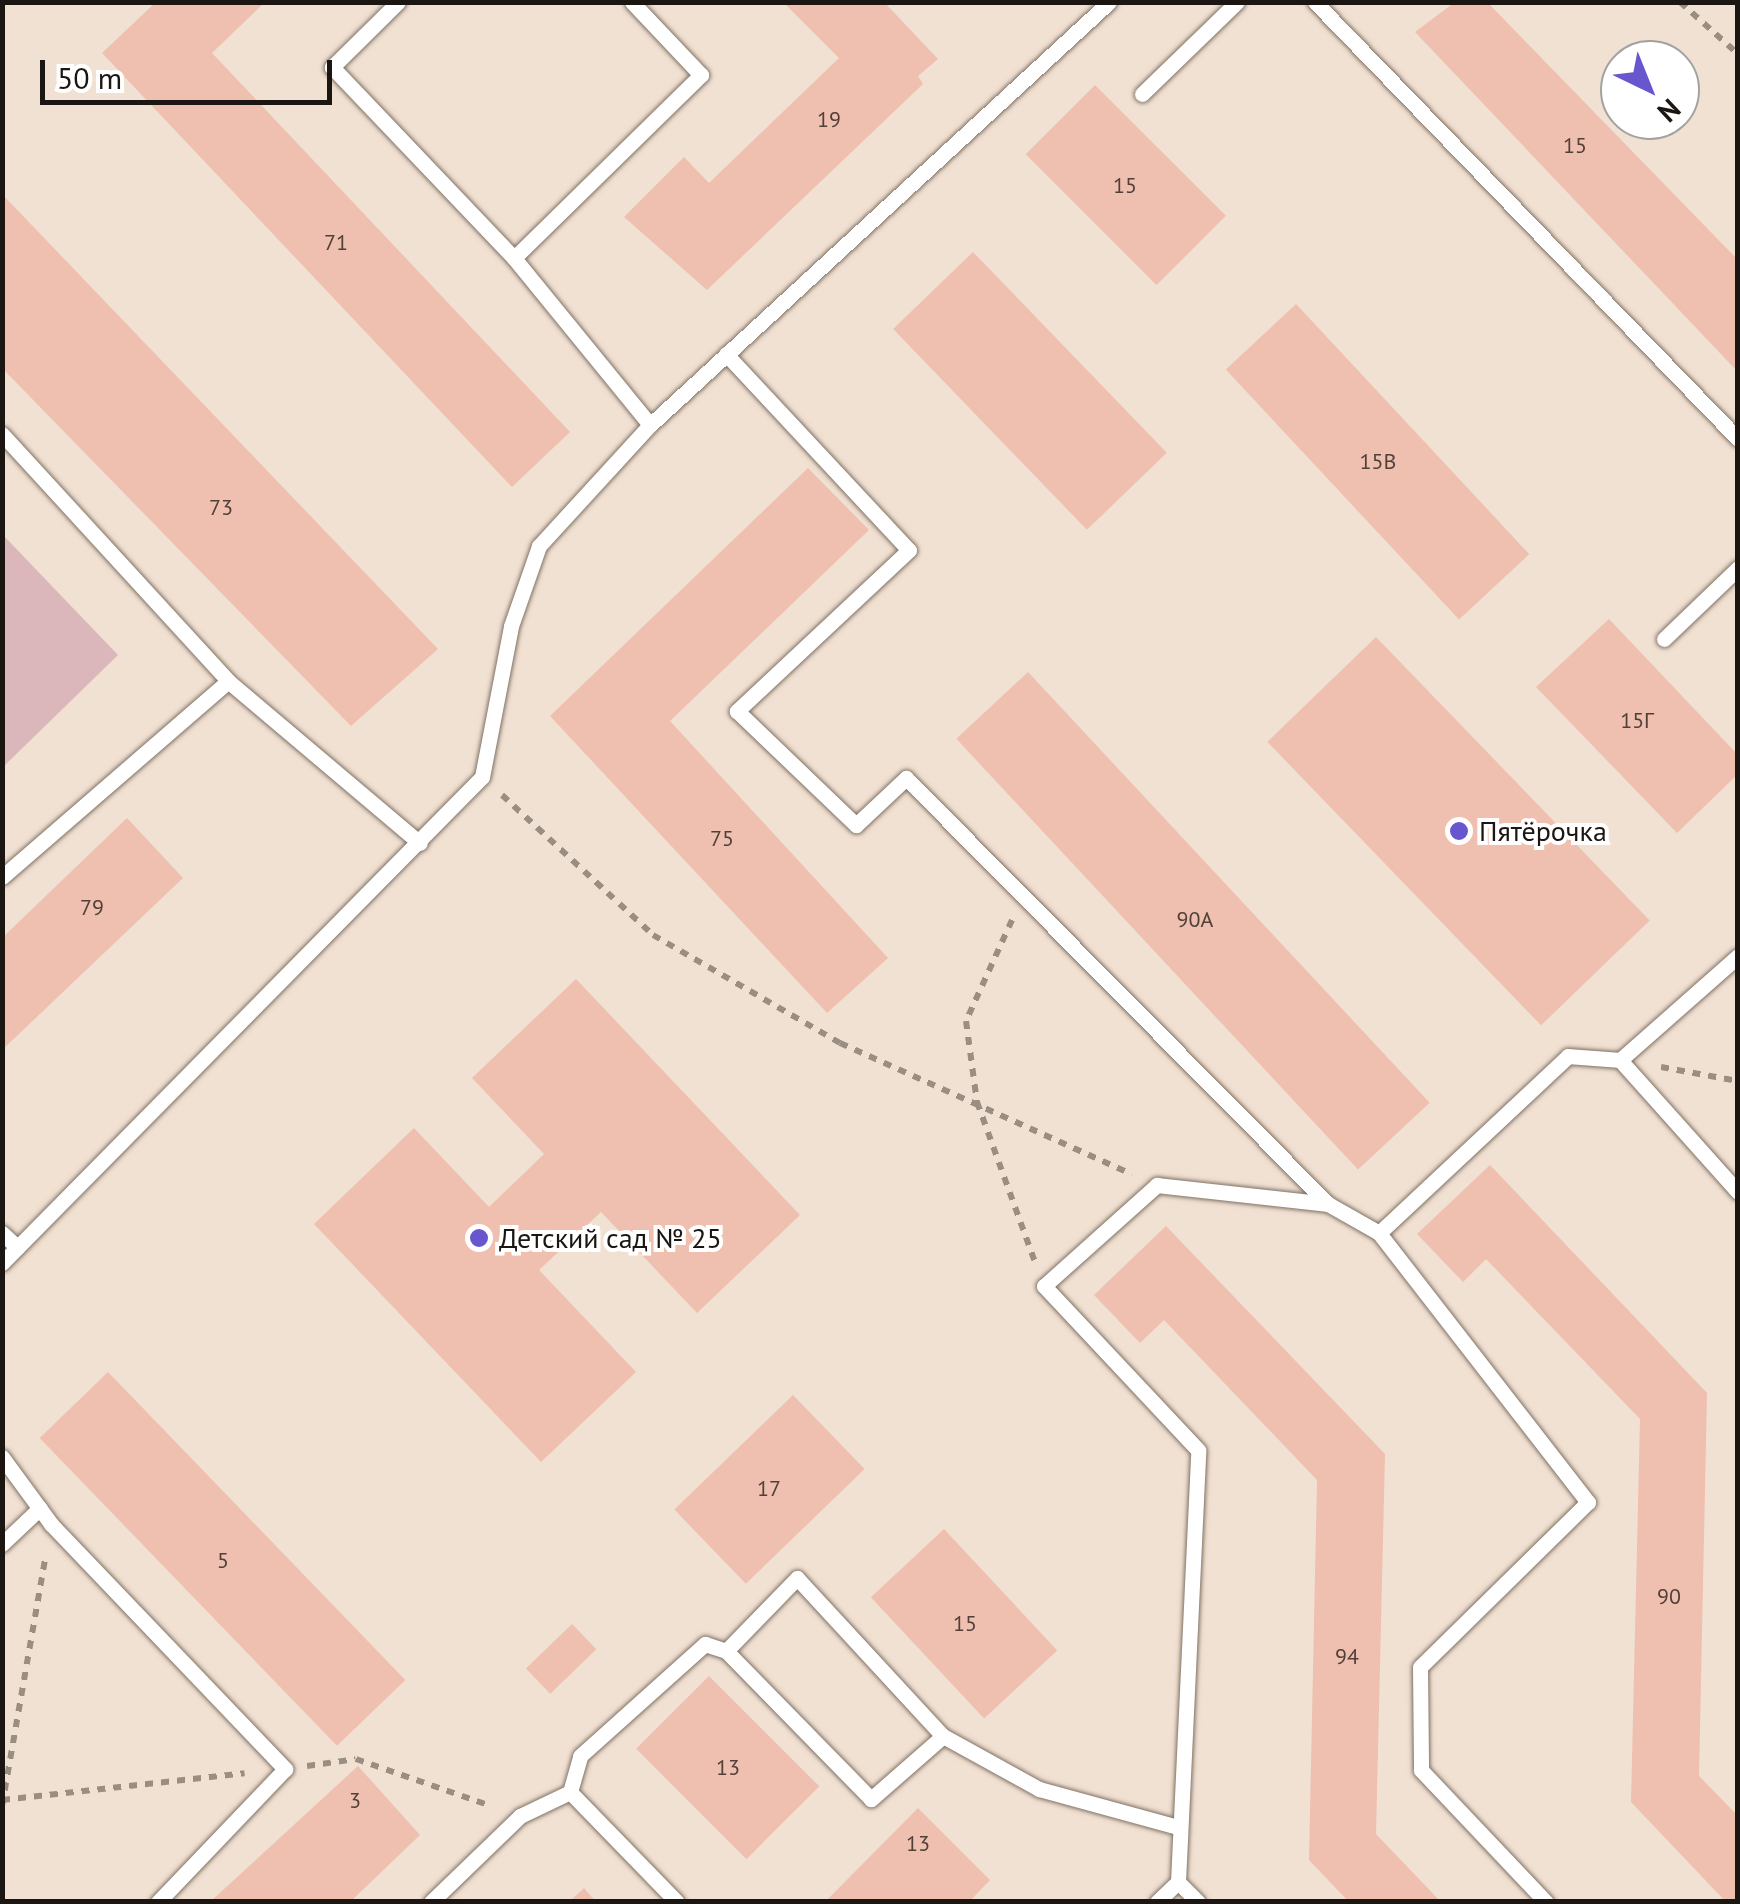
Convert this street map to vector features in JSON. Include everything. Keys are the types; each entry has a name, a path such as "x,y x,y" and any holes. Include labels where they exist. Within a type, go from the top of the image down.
{"lane":[{"path":"398,2 332,67 514,258 650,425"},
{"path":"514,258 701,75 632,2"},
{"path":"2,1263 482,778 510,626 539,546 650,425 1110,2"},
{"path":"1142,94 1238,2"},
{"path":"1315,2 1738,439"},
{"path":"726,354 909,550 738,711 856,825 906,778 1328,1204 1379,1233 1588,1502 1420,1667 1421,1770 1546,1902"},
{"path":"2,434 228,680 420,842"},
{"path":"1664,640 1738,568"},
{"path":"2,877 228,680"},
{"path":"1620,1060 1738,956"},
{"path":"1379,1233 1568,1056 1620,1060 1738,1192"},
{"path":"1198,1902 1178,1882 1178,1827 1198,1450 1044,1286 1156,1185 1328,1204"},
{"path":"2,1233 18,1248"},
{"path":"2,1457 52,1524 285,1768 158,1902"},
{"path":"2,1544 40,1508"},
{"path":"726,1650 798,1578 944,1736 1039,1789 1178,1827"},
{"path":"431,1902 520,1816 570,1792 580,1756 706,1644 726,1650 871,1799 944,1736"},
{"path":"570,1792 678,1902"},
{"path":"1157,1902 1178,1882"}],"path":[{"path":"1680,2 1738,54"},
{"path":"482,778 652,935 840,1043 1156,1185"},
{"path":"1022,899 966,1021 977,1102 1044,1286"},
{"path":"1620,1060 1738,1081"},
{"path":"52,1524 3,1802 356,1759 520,1816"}],"shaded area":[{"path":"3,535 118,655 3,767"}],"building":[{"path":"156,2 265,2 212,53 570,432 512,487 102,53"},
{"path":"783,2 884,2 938,59 918,76 923,84 707,290 624,217 684,157 709,183 839,58"},
{"path":"1455,2 1487,2 1600,118 1600,140 1621,140 1738,260 1738,372 1415,32"},
{"path":"1095,85 1226,216 1157,285 1026,154"},
{"path":"2,194 438,649 351,726 2,368"},
{"path":"973,252 1167,453 1087,530 893,329"},
{"path":"1296,304 1529,554 1459,620 1226,369"},
{"path":"808,468 869,530 670,721 888,958 827,1013 550,716"},
{"path":"1609,619 1738,755 1738,774 1677,833 1536,687"},
{"name":"Пятёрочка","path":"1376,637 1650,920 1541,1025 1267,742"},
{"path":"1028,672 1430,1103 1358,1170 956,739"},
{"path":"127,818 183,878 2,1050 2,938"},
{"path":"576,979 800,1215 697,1313 601,1212 539,1270 636,1372 541,1462 314,1224 414,1128 489,1207 544,1154 472,1078"},
{"path":"1490,1165 1707,1393 1699,1776 1738,1816 1738,1902 1726,1902 1631,1802 1640,1419 1486,1259 1463,1282 1417,1234"},
{"path":"1166,1226 1385,1454 1376,1834 1441,1902 1349,1902 1309,1860 1317,1480 1164,1320 1140,1343 1094,1295"},
{"path":"108,1372 405,1680 337,1746 40,1438"},
{"path":"793,1395 865,1469 746,1584 674,1510"},
{"path":"944,1529 1057,1650 984,1719 871,1597"},
{"path":"572,1624 596,1649 550,1694 526,1668"},
{"path":"709,1676 819,1786 746,1859 636,1749"},
{"path":"358,1766 420,1835 350,1902 210,1902"},
{"path":"918,1808 990,1880 969,1902 825,1902"},
{"path":"584,1888 596,1902 569,1902"}],"place":[{"name":"Пятёрочка","path":"1459,831"},
{"name":"Детский сад № 25","path":"479,1238"}]}
